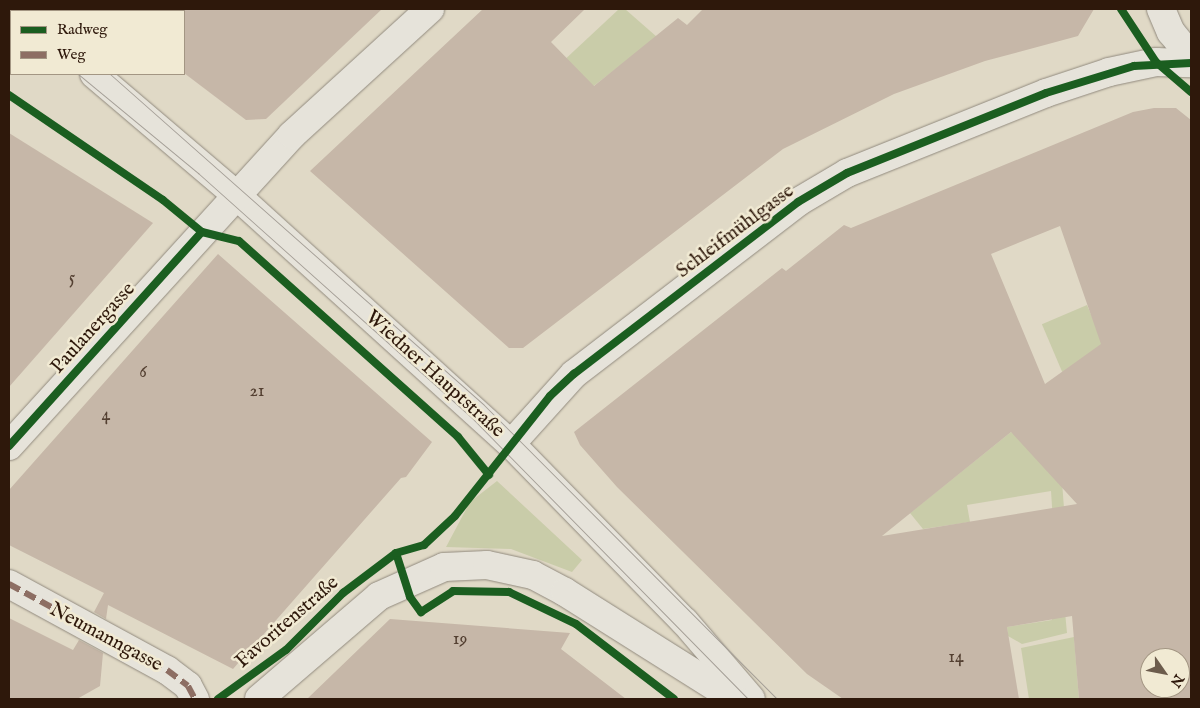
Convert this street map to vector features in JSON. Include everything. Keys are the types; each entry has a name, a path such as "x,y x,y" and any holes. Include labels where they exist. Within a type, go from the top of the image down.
{"street":[{"name":"Paulanergasse","path":"9,446 292,135 430,9"},
{"path":"1161,9 1171,32 1191,56"},
{"name":"Schleifmühlgasse","path":"511,444 574,374 798,202 847,174 1082,81 1156,62 1191,63"},
{"name":"Wiedner Hauptstraße","path":"95,75 236,195 511,444 685,622 751,699"},
{"name":"Favoritenstraße","path":"259,699 358,612 406,582 444,567 486,564 533,575 734,699"},
{"name":"Neumanngasse","path":"9,584 167,670 188,686 194,699"}],"green space":[{"path":"619,9 625,9 657,37 560,112 545,78"},
{"path":"1087,305 1107,353 1062,372 1042,324"},
{"path":"1011,432 1061,468 1066,535 1054,537 1051,491 967,505 970,522 923,529 910,513"},
{"path":"497,481 582,560 572,572 511,549 446,547 470,502"},
{"path":"1063,591 1067,633 1022,644 1008,636 1007,627 1052,620 1048,594"},
{"path":"1074,637 1079,699 1029,699 1021,648"}],"building":[{"path":"382,9 266,119 246,120 185,74 184,10"},
{"path":"483,9 585,9 551,42 594,86 678,18 687,25 703,9 1094,9 1078,36 985,61 894,94 783,149 523,348 509,348 310,171"},
{"path":"1154,108 1176,108 1191,120 1191,699 1079,699 1072,616 1007,627 1019,699 843,699 807,674 617,487 580,445 574,432 782,268 786,271 844,225 851,228 1133,112","holes":["1060,226 1101,344 1045,384 991,254","1011,432 1077,504 882,536"]},
{"path":"9,133 153,223 9,387"},
{"path":"218,254 432,442 406,477 401,478 233,669 108,605 106,619 94,612 104,593 9,545 9,490"},
{"path":"9,618 73,650 79,640 103,653 100,686 77,699 9,699"},
{"path":"390,619 570,633 561,649 626,699 307,699"}],"tram line":[{"path":"79,75 198,173 473,419 748,699"},
{"path":"111,75 484,405 777,699"}],"marked path":[{"path":"9,584 167,670 188,686 195,699"}],"cycle path":[{"path":"1121,9 1156,62 1191,92"},
{"path":"218,699 286,650 343,593 396,553 424,545 455,516 550,396 574,374 798,202 847,173 1046,93 1134,66 1191,63"},
{"path":"9,95 163,200 202,232 239,241 458,437 489,475"},
{"path":"9,446 202,232"},
{"path":"396,553 410,597 421,612 453,591 509,592 576,624 674,699"}]}
